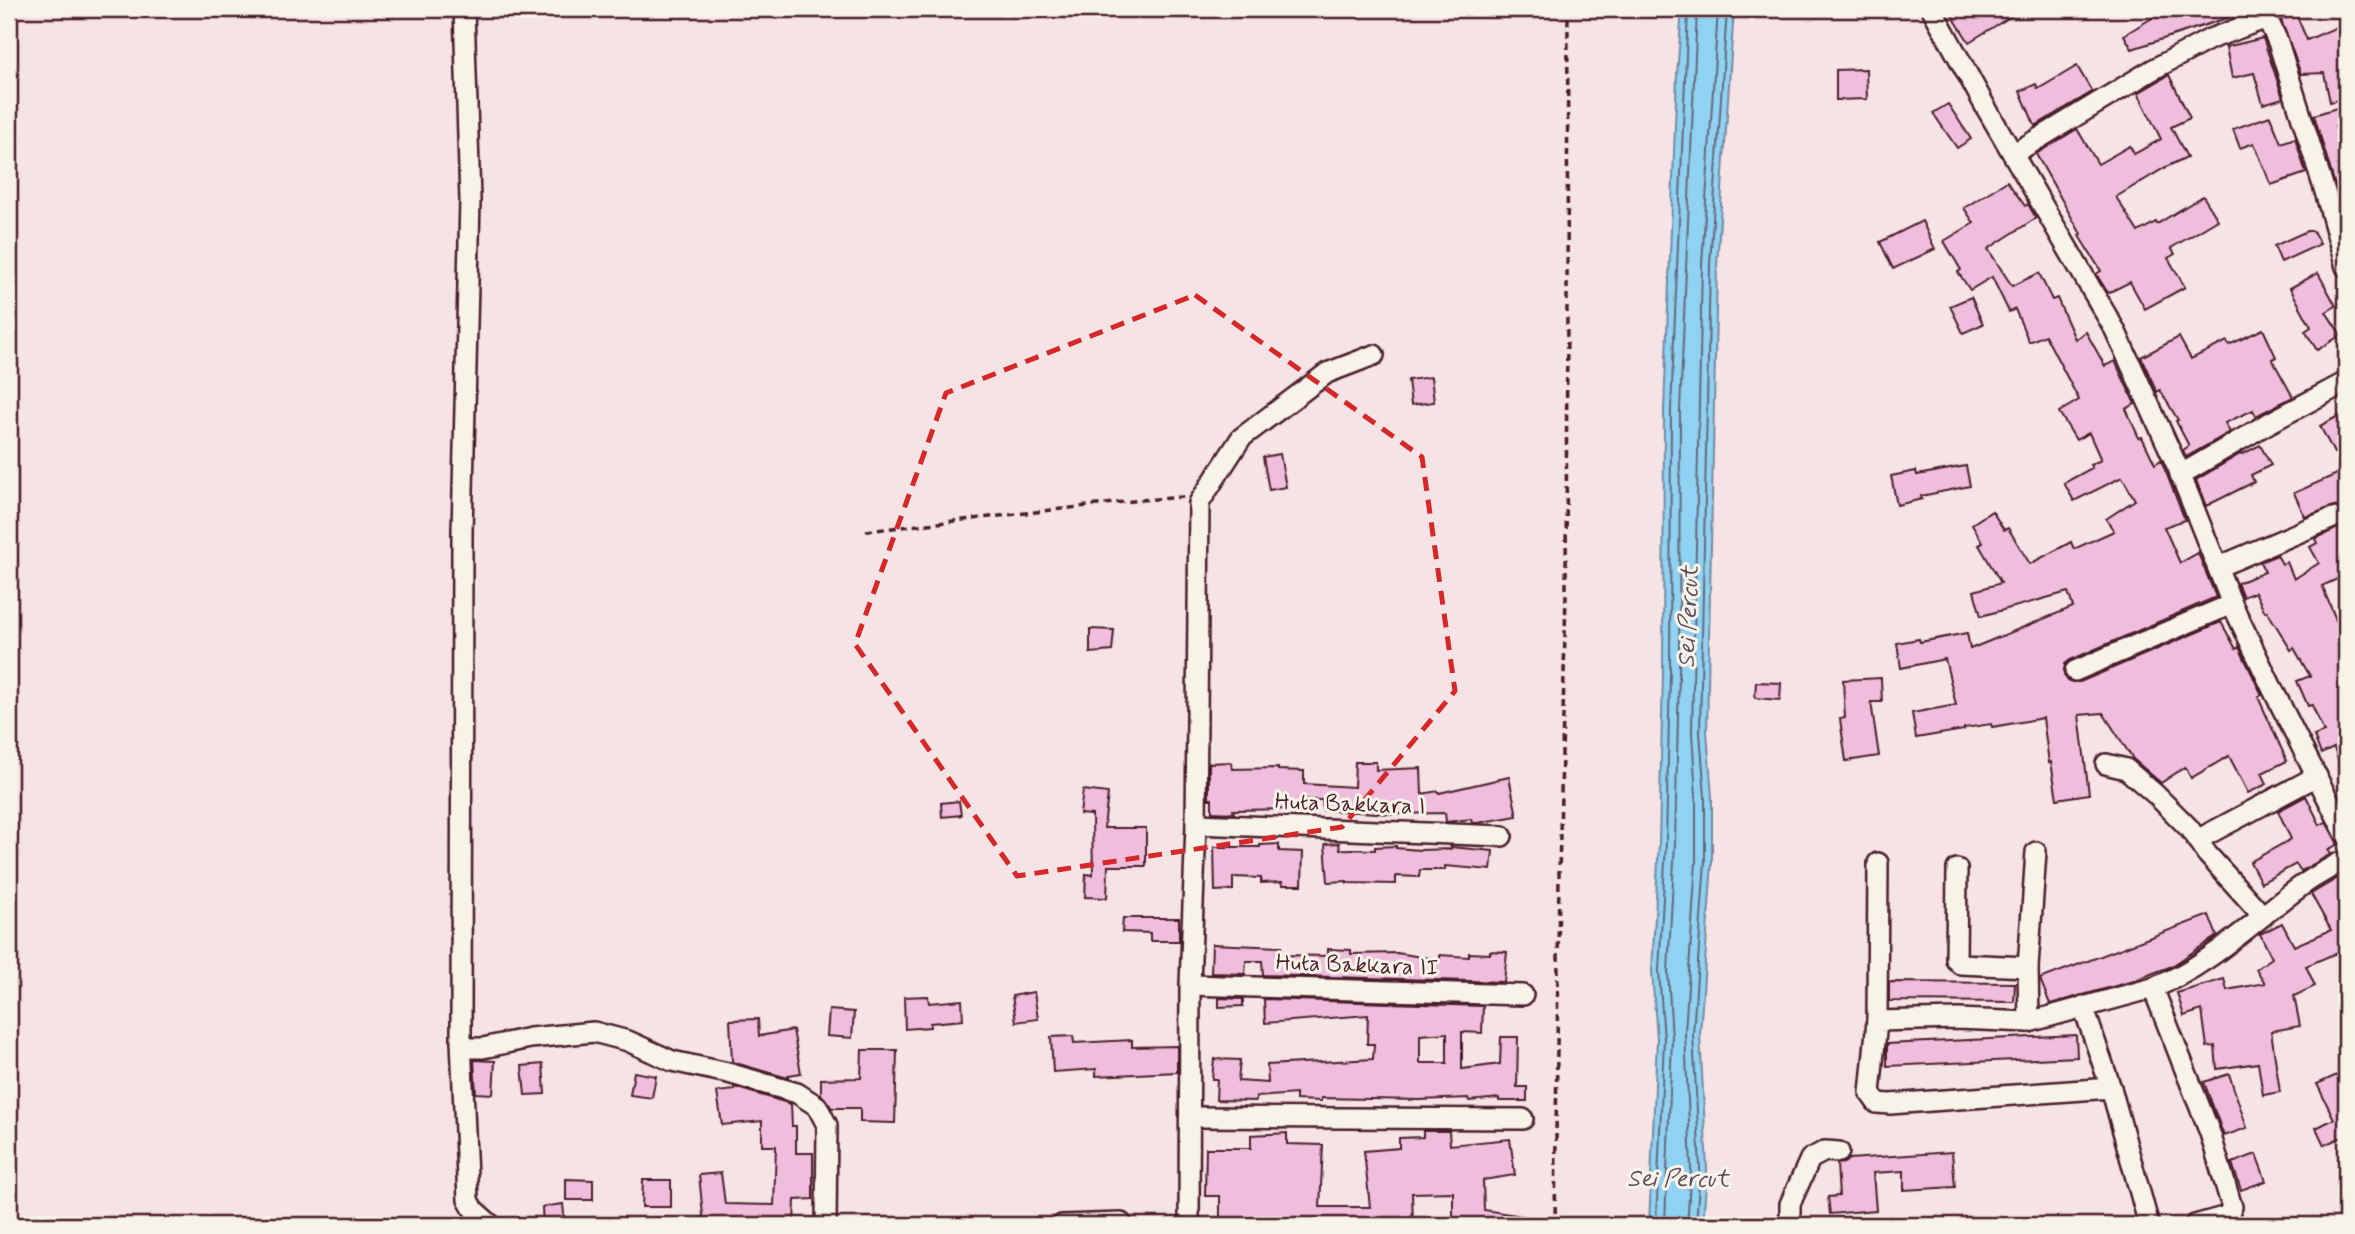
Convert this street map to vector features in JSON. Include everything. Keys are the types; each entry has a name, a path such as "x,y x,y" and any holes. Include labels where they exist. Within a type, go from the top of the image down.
{"street":[{"path":"464,9 470,200 462,532 462,1044 468,1200 473,1209 491,1225"},
{"path":"1932,9 1984,106 2115,330 2180,475 2232,604 2346,835"},
{"path":"2013,154 2152,70 2210,40 2272,13 2278,42 2346,267"},
{"path":"1188,1225 1199,503 1241,438 1327,373 1374,355"},
{"path":"2180,475 2346,382"},
{"path":"2218,567 2333,518"},
{"path":"2074,671 2232,604"},
{"path":"2106,764 2126,769 2137,776 2189,828 2207,854 2263,916"},
{"path":"2197,840 2316,776"},
{"name":"Huta Bakkara I","path":"1196,824 1502,836"},
{"path":"2029,1022 2028,967 2036,852"},
{"path":"1877,1021 1958,1019 2029,1022 2153,988 2168,982 2213,954 2302,885 2346,859"},
{"path":"1878,863 1877,1021 1870,1093 1877,1102 1890,1104 2111,1088"},
{"path":"1957,869 1956,960 1959,964 2028,967"},
{"name":"Huta Bakkara II","path":"1190,985 1523,995"},
{"path":"2153,988 2210,1133 2232,1207 2227,1216 2194,1225"},
{"path":"2083,1006 2111,1088 2149,1225"},
{"path":"462,1044 469,1048 483,1048 530,1038 594,1032 628,1041 672,1061 728,1073 797,1093 817,1106 827,1125 826,1225"},
{"path":"1191,1117 1523,1119"},
{"path":"1790,1225 1790,1204 1811,1159 1825,1151 1839,1153"},
{"path":"1062,1225 1121,1223"}],"path":[{"path":"1555,1225 1559,874 1566,594 1568,9"},
{"path":"866,531 1141,500 1186,497 1199,503"}],"highlighted area":[{"path":"1195,295 1422,457 1455,691 1342,827 1017,876 855,644 946,393"}],"water":[{"name":"Sei Percut","path":"1682,9 1734,9 1717,265 1707,732 1712,797 1712,862 1700,1034 1707,1169 1703,1225 1649,1225 1657,1039 1652,971 1659,843 1663,674 1664,410"}],"building":[{"path":"1948,9 2023,9 1969,42"},
{"path":"2167,9 2244,9 2245,12 2132,49 2124,35"},
{"path":"2296,14 2307,40 2337,27 2346,57 2346,98 2330,102 2324,73 2301,74 2281,20"},
{"path":"2263,38 2283,98 2263,104 2254,73 2232,78 2226,47"},
{"path":"2077,66 2092,92 2035,126 2020,91 2036,84 2038,89"},
{"path":"1866,69 1867,99 1836,100 1836,70"},
{"path":"2169,75 2190,118 2171,127 2187,157 2116,197 2138,232 2156,222 2157,224 2203,196 2218,220 2171,248 2175,254 2168,258 2185,287 2145,309 2130,282 2108,293 2096,274 2101,271 2079,236 2081,234 2036,154 2077,129 2098,164 2130,146 2134,154 2161,139 2138,93"},
{"path":"1948,104 1971,139 1957,148 1933,113"},
{"path":"2340,107 2345,123 2335,126 2346,152 2346,155 2341,157 2346,176 2346,222 2314,115"},
{"path":"2270,116 2281,143 2295,138 2306,173 2271,185 2254,143 2240,148 2233,129"},
{"path":"2007,181 2025,206 2028,204 2036,218 1988,249 2012,286 2039,273 2052,300 2057,298 2075,339 2086,332 2105,366 2115,361 2135,404 2126,409 2155,464 2161,460 2185,520 2164,527 2180,563 2198,553 2216,597 2070,660 2065,664 2064,675 2068,681 2080,682 2221,622 2236,649 2239,647 2262,695 2258,697 2287,761 2262,773 2267,784 2248,793 2229,756 2191,778 2185,767 2161,783 2133,759 2103,713 2079,715 2089,794 2057,799 2043,718 1992,727 1991,724 1964,728 1916,738 1912,713 1956,705 1945,659 1901,668 1897,643 1919,639 1920,642 1967,633 1970,649 2073,607 2068,592 1981,616 1974,591 2001,583 1979,545 1983,543 1972,524 1992,511 2004,530 2008,528 2030,564 2071,542 2074,549 2114,531 2106,519 2135,500 2122,477 2074,501 2064,483 2101,460 2089,433 2076,440 2059,412 2079,400 2045,335 2029,342 2015,309 2009,312 1992,277 1970,290 1958,272 1961,270 1944,241 1974,223 1964,208"},
{"path":"1922,221 1935,249 1893,269 1880,242"},
{"path":"2307,231 2313,231 2320,244 2281,262 2274,246"},
{"path":"2318,273 2336,306 2326,312 2341,335 2317,350 2305,331 2311,327 2290,288"},
{"path":"1971,297 1983,324 1963,333 1950,306"},
{"path":"2263,329 2276,357 2272,359 2293,397 2256,416 2253,410 2225,423 2230,432 2186,457 2183,450 2189,446 2176,421 2178,420 2160,390 2157,392 2141,357 2179,337 2191,359 2227,341 2229,345"},
{"path":"1431,377 1434,402 1411,405 1408,380"},
{"path":"2342,414 2346,423 2346,446 2334,453 2320,426"},
{"path":"2260,445 2271,465 2251,475 2254,482 2206,506 2196,480"},
{"path":"1280,454 1286,487 1269,490 1263,457"},
{"path":"1966,466 1970,486 1921,496 1922,499 1897,505 1891,476 1916,471 1917,475"},
{"path":"2346,470 2346,575 2322,586 2341,632 2346,630 2344,778 2334,748 2321,754 2314,736 2324,732 2297,681 2310,676 2294,648 2291,650 2267,611 2265,612 2255,592 2243,597 2237,583 2265,572 2260,562 2277,555 2282,564 2287,562 2294,579 2319,563 2310,547 2317,543 2315,539 2342,526 2344,514 2340,508 2334,506 2305,517 2294,493"},
{"path":"1090,629 1114,630 1112,651 1090,653"},
{"path":"1881,678 1882,702 1871,702 1879,756 1846,761 1840,719 1845,718 1843,680"},
{"path":"1756,682 1781,683 1780,700 1755,698"},
{"path":"1231,762 1232,769 1278,768 1304,771 1304,784 1354,787 1355,762 1376,762 1376,770 1421,768 1422,794 1439,793 1509,777 1517,816 1477,823 1472,823 1471,819 1446,822 1445,813 1394,814 1323,810 1322,800 1304,800 1304,809 1212,812 1212,799 1209,799 1209,763"},
{"path":"1083,790 1108,793 1104,828 1146,828 1146,866 1108,866 1107,898 1085,897 1086,874 1093,875 1092,815 1080,814"},
{"path":"2306,796 2320,825 2326,822 2338,844 2328,850 2331,854 2301,871 2296,864 2261,883 2250,862 2291,839 2278,811"},
{"path":"959,801 961,815 942,817 941,803"},
{"path":"1339,843 1340,849 1375,850 1375,847 1396,846 1420,850 1451,847 1493,851 1491,870 1445,866 1445,870 1420,870 1419,877 1396,876 1396,884 1328,882 1325,844"},
{"path":"1279,844 1279,851 1303,852 1302,885 1261,883 1261,878 1233,877 1233,890 1215,891 1214,847 1260,847"},
{"path":"2343,875 2346,879 2346,976 2336,953 2306,966 2315,986 2294,996 2300,1026 2271,1031 2280,1092 2263,1095 2258,1063 2217,1069 2215,1046 2207,1047 2202,1010 2184,1016 2177,993 2224,979 2227,990 2265,983 2256,969 2272,958 2260,934 2282,923 2294,946 2331,930 2311,894"},
{"path":"2209,915 2217,936 2172,966 2130,982 2050,1004 2040,979"},
{"path":"1123,918 1179,918 1179,941 1150,941 1150,933 1122,932"},
{"path":"1212,944 1281,947 1280,955 1328,956 1328,949 1351,950 1351,954 1397,953 1440,960 1440,955 1469,957 1469,953 1507,952 1504,982 1263,975 1262,961 1246,961 1245,974 1211,973"},
{"path":"1889,982 2015,983 2014,1002 1889,1001"},
{"path":"1034,992 1038,1019 1016,1022 1012,996"},
{"path":"928,996 929,1003 962,1000 963,1020 905,1029 904,997"},
{"path":"1219,998 1243,999 1243,1006 1219,1007"},
{"path":"1264,999 1483,1006 1482,1033 1462,1032 1462,1069 1500,1064 1501,1037 1518,1037 1517,1087 1527,1087 1527,1101 1499,1101 1499,1098 1469,1101 1468,1098 1321,1098 1321,1101 1296,1100 1296,1094 1256,1097 1256,1101 1216,1100 1217,1079 1212,1079 1214,1059 1240,1060 1238,1081 1268,1083 1267,1065 1373,1059 1374,1044 1367,1044 1368,1015 1265,1023","holes":["1447,1033 1447,1063 1420,1063 1420,1035"]},
{"path":"829,1010 854,1012 852,1038 827,1036"},
{"path":"758,1019 759,1036 793,1030 801,1073 788,1075 788,1078 732,1062 730,1020"},
{"path":"2076,1035 2077,1057 1887,1066 1887,1044"},
{"path":"1073,1036 1074,1043 1132,1040 1132,1047 1177,1046 1177,1072 1096,1076 1096,1069 1053,1072 1051,1037"},
{"path":"862,1050 897,1050 895,1123 860,1122 860,1108 832,1108 821,1094 821,1079 861,1078"},
{"path":"474,1060 495,1061 493,1094 476,1093"},
{"path":"543,1064 545,1094 525,1095 522,1066"},
{"path":"634,1072 656,1076 652,1098 630,1095"},
{"path":"2229,1074 2247,1128 2224,1136 2204,1082"},
{"path":"2337,1075 2346,1095 2346,1145 2342,1137 2324,1145 2316,1128 2334,1119 2317,1084"},
{"path":"734,1087 791,1104 792,1126 796,1126 796,1153 813,1153 813,1199 795,1200 794,1225 704,1225 699,1175 721,1173 725,1204 774,1205 776,1146 762,1146 762,1121 722,1125 717,1092 734,1090"},
{"path":"1423,1131 1449,1131 1450,1145 1510,1139 1515,1175 1483,1180 1484,1210 1529,1217 1528,1225 1453,1225 1453,1192 1412,1193 1413,1225 1220,1225 1220,1196 1205,1196 1206,1148 1251,1148 1251,1135 1287,1133 1287,1144 1323,1145 1320,1207 1370,1207 1364,1151 1399,1148 1399,1138 1423,1137"},
{"path":"1952,1152 1955,1187 1904,1190 1904,1171 1873,1173 1876,1210 1830,1214 1828,1197 1839,1196 1837,1164 1849,1159"},
{"path":"2256,1154 2266,1181 2241,1190 2232,1163"},
{"path":"566,1179 593,1180 593,1200 566,1200"},
{"path":"643,1180 671,1180 671,1207 642,1207"},
{"path":"563,1204 565,1225 543,1225 542,1207"}]}
